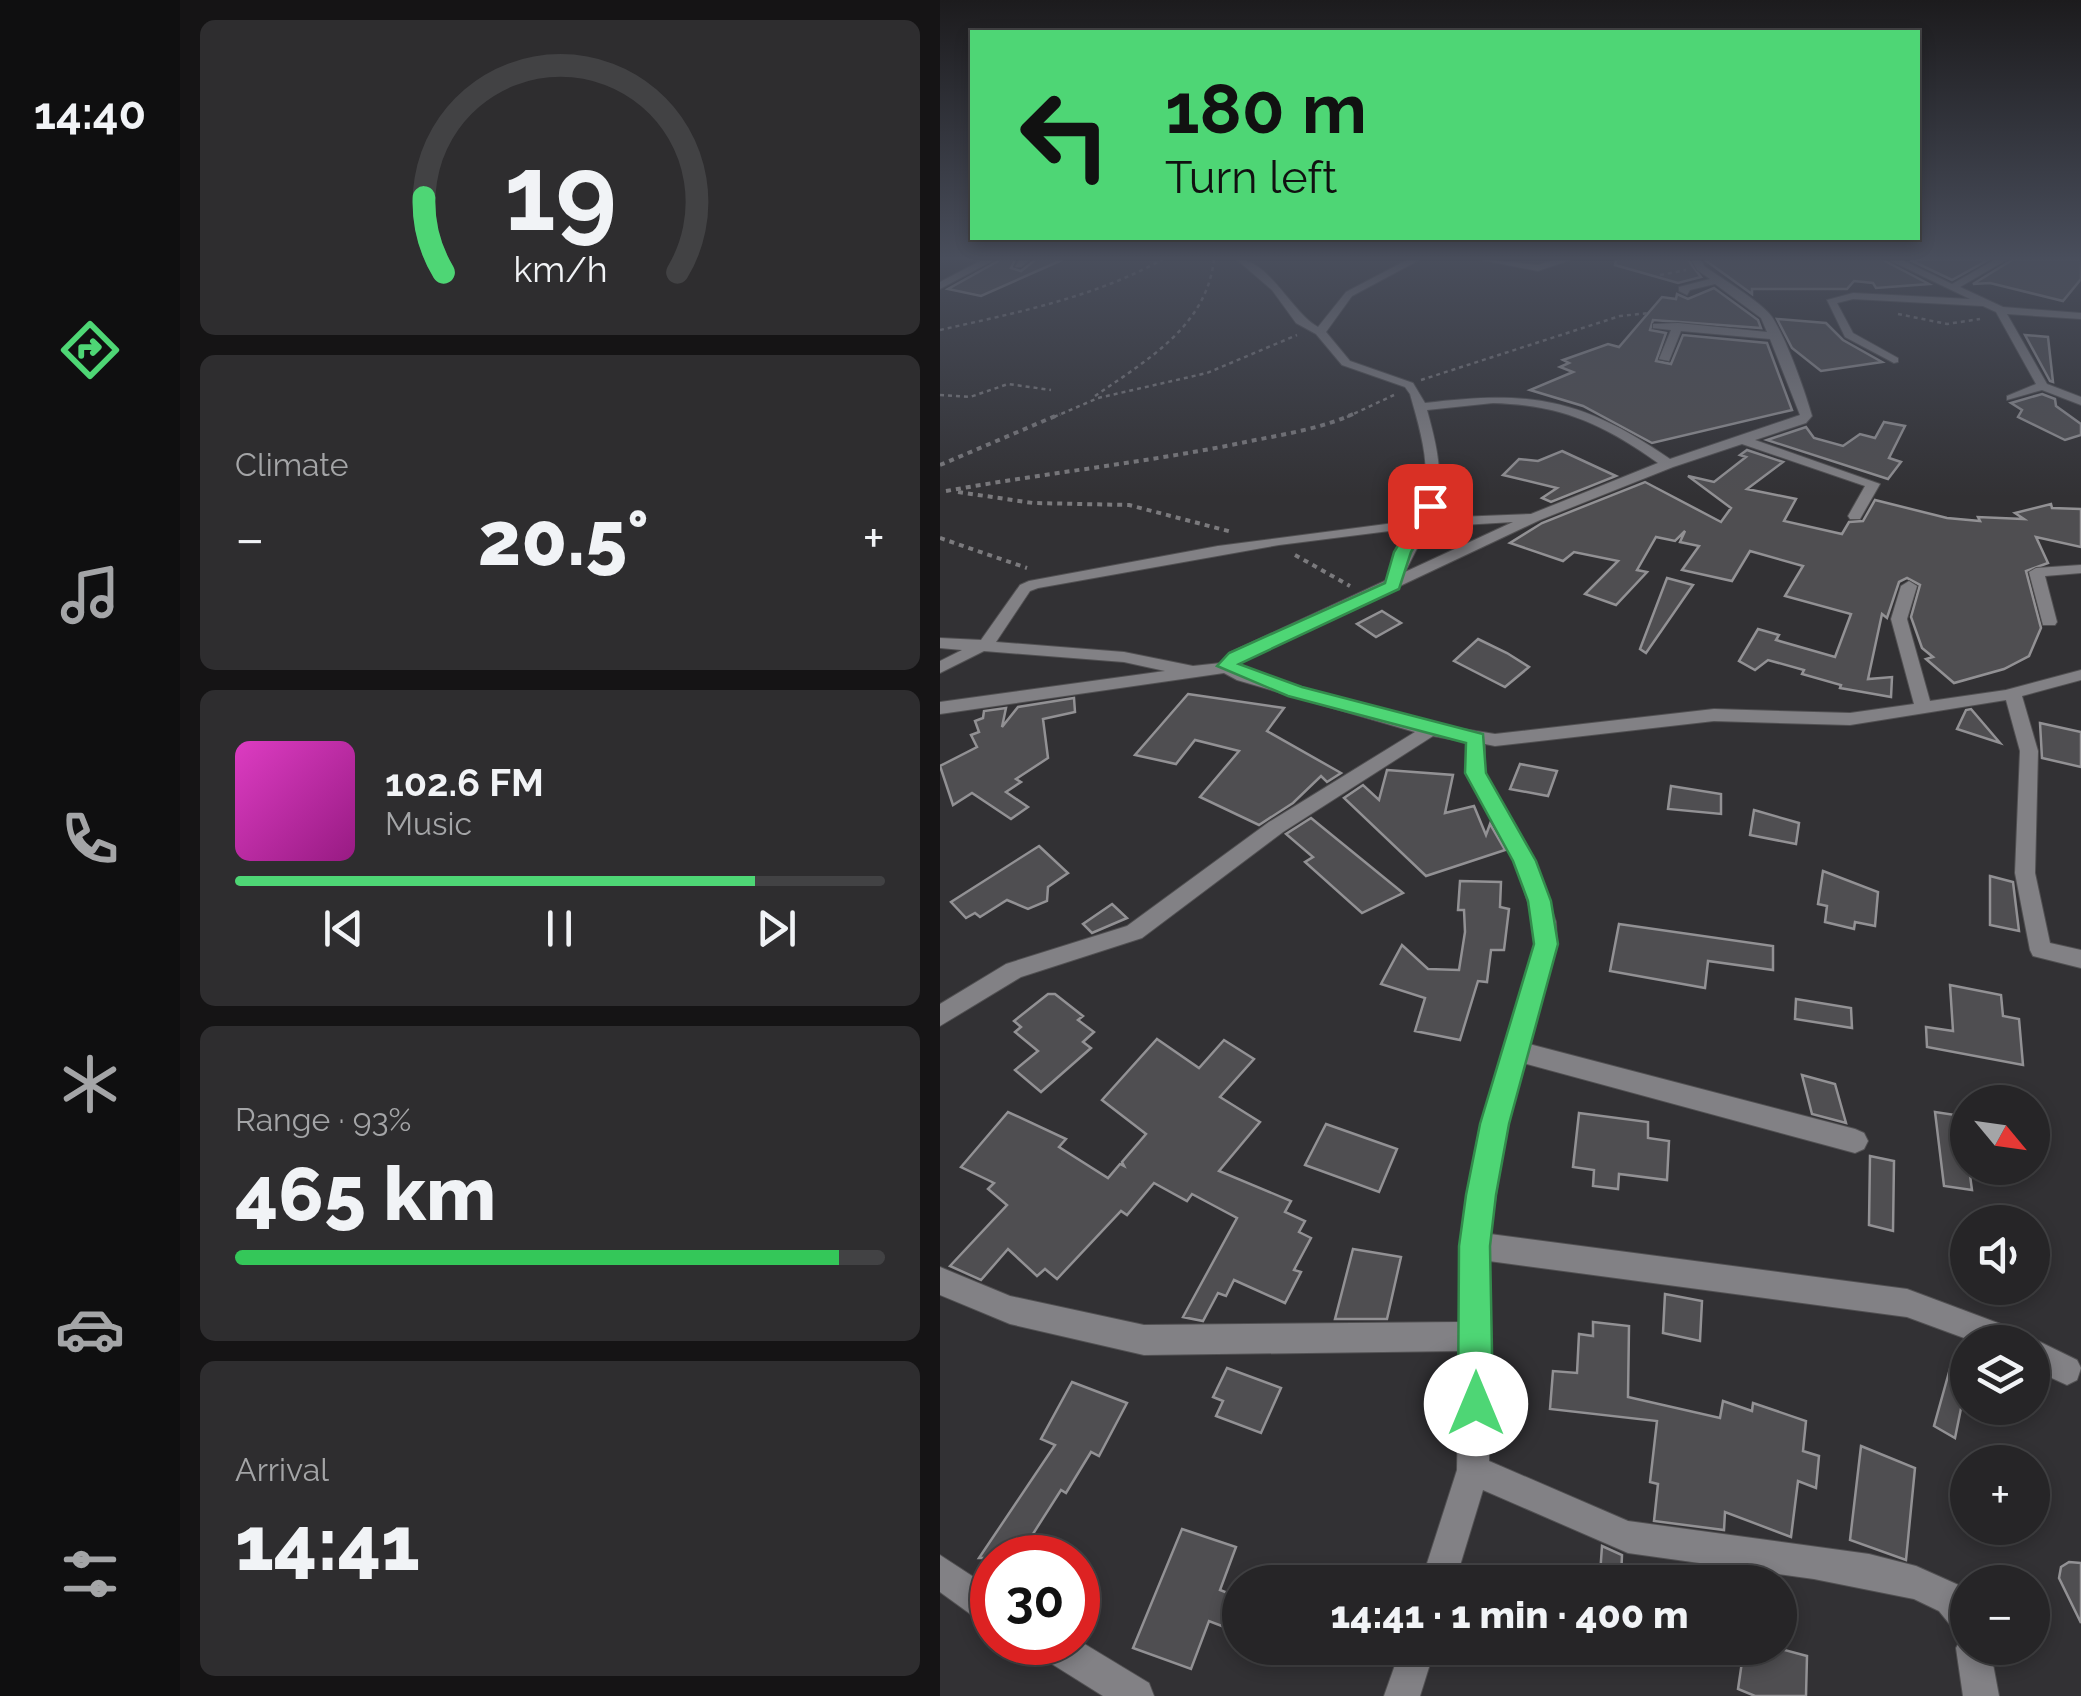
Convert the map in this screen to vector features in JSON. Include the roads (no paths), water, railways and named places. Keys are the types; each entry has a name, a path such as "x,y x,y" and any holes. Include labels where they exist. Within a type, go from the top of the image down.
{"street":[{"path":"1324,338 1346,363 1410,386 1420,407 1434,472 1430,506 1403,552 1393,586"},
{"path":"1665,360 1673,338"},
{"path":"940,708 1226,666 1235,657 1536,517 1668,464 1806,416 1778,338"},
{"path":"1856,338 1894,360"},
{"path":"2013,338 2034,364 2042,386"},
{"path":"2011,398 2042,386 2081,401"},
{"path":"1420,407 1502,401 1569,407 1602,418 1668,464"},
{"path":"1741,439 1873,484 1856,516"},
{"path":"940,668 987,643 1025,588 1056,580 1280,538 1422,522 1536,517"},
{"path":"2049,622 2036,572 2081,568"},
{"path":"1909,586 1900,619 1924,709"},
{"path":"940,642 987,643 1139,659 1193,672"},
{"path":"1226,666 1243,676 1430,730 1476,739 1714,715 1804,722 1924,709 2013,693 2081,675"},
{"path":"2013,693 2029,750 2025,873 2034,930 2041,950 2081,959"},
{"path":"940,1016 1014,970 1134,932 1276,827 1430,730"},
{"path":"1443,1565 1473,1470 1475,1246 1494,1124 1546,944 1546,922 1524,861 1476,773 1476,739"},
{"path":"1516,1052 1854,1142"},
{"path":"1475,1246 1907,1303 1966,1325"},
{"path":"940,1281 1010,1310 1144,1340 1475,1336"},
{"path":"2050,1362 2067,1370"},
{"path":"1473,1470 1630,1538 1830,1564 1904,1580 1950,1598"},
{"path":"940,1572 970,1593"},
{"path":"1085,1665 1136,1696"},
{"path":"1402,1696 1412,1665"},
{"path":"1976,1665 1981,1696"}]}
